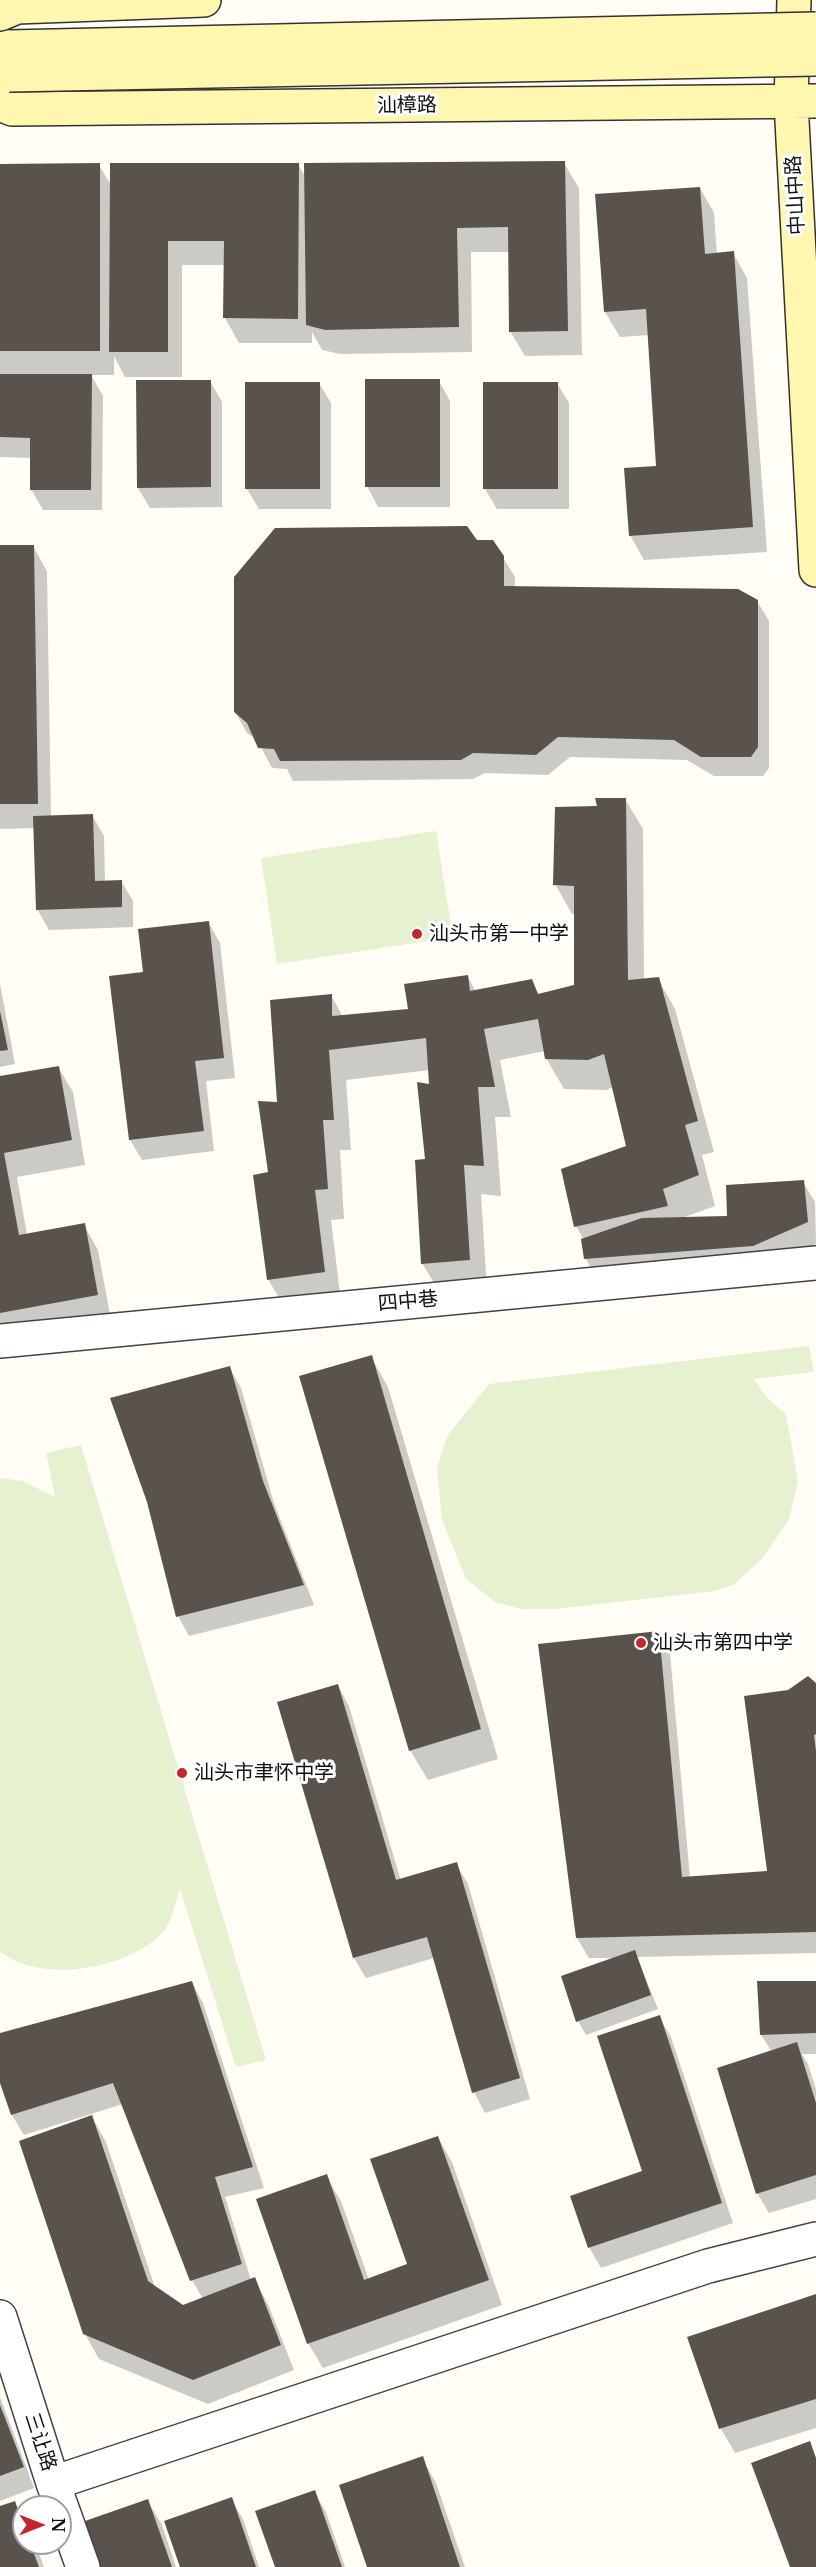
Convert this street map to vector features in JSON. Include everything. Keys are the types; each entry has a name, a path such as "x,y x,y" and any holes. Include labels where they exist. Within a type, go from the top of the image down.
{"street":[{"path":"0,14 17,7 204,0"},
{"name":"中山中路","path":"794,0 804,101 816,570"},
{"path":"4,70 816,29"},
{"name":"汕樟路","path":"804,101 12,110 4,70 816,59"},
{"name":"四中巷","path":"0,1341 816,1263"},
{"path":"52,2483 708,2266 816,2239"},
{"name":"三让路","path":"0,2317 52,2483 83,2567"}],"green space":[{"path":"436,831 453,937 277,964 261,858"},
{"path":"809,1346 814,1372 754,1379 767,1398 786,1414 798,1481 789,1520 761,1560 733,1585 715,1591 555,1609 521,1609 495,1602 466,1579 442,1520 437,1468 447,1436 489,1384"},
{"path":"81,1445 266,2060 236,2067 180,1889 169,1921 162,1933 143,1948 110,1963 54,1970 20,1963 0,1952 0,1478 23,1481 55,1497 46,1453"}],"building":[{"path":"565,161 568,331 509,332 508,227 457,228 459,327 325,330 306,325 304,163"},
{"path":"100,163 100,351 0,351 0,164"},
{"path":"110,163 299,163 298,319 223,318 224,241 168,241 168,352 109,352"},
{"path":"700,187 705,254 734,251 753,527 629,536 624,468 656,466 646,309 604,312 595,194"},
{"path":"0,374 92,374 91,490 30,490 30,438 0,437"},
{"path":"365,379 440,379 440,487 365,487"},
{"path":"136,380 211,380 211,487 137,488"},
{"path":"245,382 320,382 320,489 245,489"},
{"path":"483,382 558,382 558,489 483,489"},
{"path":"467,526 477,540 493,540 504,556 504,586 738,589 758,600 758,747 751,757 701,757 674,740 558,737 536,755 473,753 461,760 280,761 274,749 258,748 247,723 234,712 234,577 275,528"},
{"path":"0,545 34,545 38,804 0,804"},
{"path":"595,798 626,798 628,980 659,977 698,1121 685,1125 699,1175 663,1189 668,1206 574,1227 561,1169 626,1146 604,1054 588,1060 545,1059 538,1019 484,1029 495,1087 478,1087 484,1166 464,1165 470,1260 421,1264 415,1160 425,1159 417,1082 429,1084 426,1038 329,1050 334,1120 323,1120 328,1189 315,1190 325,1272 267,1280 253,1175 268,1172 258,1101 277,1102 270,1000 332,994 332,1016 408,1009 404,984 468,975 470,991 532,979 538,994 574,985 574,886 553,885 555,807 597,806"},
{"path":"93,814 95,881 122,880 122,907 36,910 33,816"},
{"path":"209,921 224,1058 195,1061 204,1131 129,1140 109,976 143,972 138,929"},
{"path":"0,1011 8,1050 0,1051"},
{"path":"59,1066 72,1140 4,1153 19,1235 85,1223 98,1295 0,1313 0,1076"},
{"path":"804,1180 808,1222 753,1246 584,1259 581,1239 642,1218 727,1216 726,1185"},
{"path":"372,1355 481,1729 409,1751 299,1376"},
{"path":"230,1366 263,1481 304,1585 176,1617 147,1502 110,1398"},
{"path":"659,1631 682,1877 767,1871 744,1696 788,1690 808,1676 816,1683 816,1734 814,1735 816,1751 816,1932 576,1938 538,1644"},
{"path":"338,1684 396,1880 457,1862 520,2078 472,2093 427,1937 353,1958 277,1702"},
{"path":"635,1950 651,1995 576,2022 561,1976"},
{"path":"192,1981 253,2167 215,2177 242,2264 190,2281 113,2083 11,2115 0,2083 0,2033"},
{"path":"757,1981 816,1981 816,2033 760,2035"},
{"path":"660,2015 722,2203 588,2248 570,2196 642,2171 597,2036"},
{"path":"797,2042 816,2103 816,2175 756,2194 717,2068"},
{"path":"92,2115 148,2281 183,2305 255,2277 281,2345 193,2380 83,2334 19,2141"},
{"path":"438,2136 489,2280 307,2344 256,2199 327,2174 364,2280 407,2264 370,2159"},
{"path":"816,2294 816,2399 719,2429 687,2337"},
{"path":"0,2405 24,2467 0,2476"},
{"path":"810,2441 816,2458 816,2567 790,2567 751,2463"},
{"path":"423,2456 460,2567 367,2567 339,2485"},
{"path":"315,2490 342,2567 275,2567 255,2511"},
{"path":"232,2497 256,2567 180,2567 164,2521"},
{"path":"148,2499 172,2567 101,2567 85,2521"},
{"path":"12,2502 12,2555 34,2555 39,2567 0,2567 0,2506"}],"place":[{"name":"汕头市第一中学","path":"417,934"},
{"name":"汕头市第四中学","path":"641,1643"},
{"name":"汕头市聿怀中学","path":"182,1773"}]}
